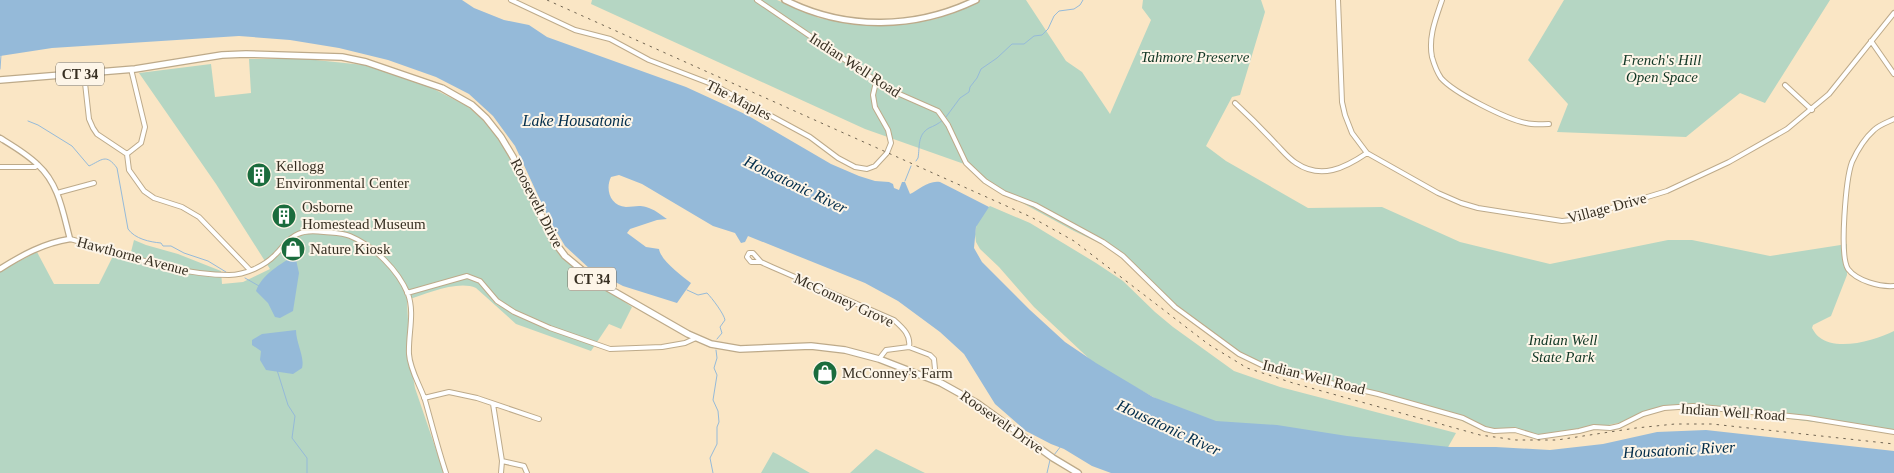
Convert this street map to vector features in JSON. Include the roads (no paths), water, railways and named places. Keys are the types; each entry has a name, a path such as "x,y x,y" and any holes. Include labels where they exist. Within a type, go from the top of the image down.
{"main road":[{"path":"785,0 812,12 838,19 875,23 904,22 929,18 976,0"},
{"name":"Roosevelt Drive","path":"0,80 84,74 246,54 327,56 366,62 433,85 458,95 486,118 513,156 553,240 565,256 594,280 696,338 733,348 811,346 836,348 879,359 931,379 971,399 1048,455 1075,472"}],"street":[{"name":"The Maples","path":"511,0 575,30 610,39 650,60 714,85 810,137 855,167 867,169 875,166 887,152 891,143 888,130 874,107 873,95 876,82"},
{"name":"Indian Well Road","path":"757,0 876,82 902,97 934,109 944,117 966,163 985,181 1004,193 1048,211 1108,245 1123,256 1175,307 1239,354 1270,369 1378,394 1463,418 1485,429 1494,431 1515,430 1538,437 1594,427 1610,428 1619,426 1643,414 1664,408 1694,406 1780,414 1894,432"},
{"name":"Village Drive","path":"1338,0 1342,102 1352,133 1367,153 1438,193 1461,203 1478,208 1562,221 1572,220 1667,192 1729,162 1787,129 1812,110 1846,74 1894,13"},
{"path":"1442,0 1432,32 1431,46 1436,69 1442,78 1451,87 1468,98 1515,120 1535,124 1549,124"},
{"path":"1871,41 1894,74"},
{"path":"127,154 141,143 144,127 130,69"},
{"path":"84,74 89,119 93,128 97,134 127,154"},
{"path":"1786,85 1812,110"},
{"path":"1235,102 1294,163 1311,171 1339,170 1367,153"},
{"path":"1894,119 1874,129 1852,163 1845,202 1844,255 1848,268 1854,274 1866,281 1894,286"},
{"path":"0,138 38,165 49,178 57,193 70,240"},
{"path":"127,154 127,166 144,191 154,198 182,207 198,217 250,270"},
{"path":"0,167 35,167 38,165"},
{"path":"57,193 94,182"},
{"name":"Hawthorne Avenue","path":"0,269 26,253 51,243 70,240 190,272 230,275 250,270 271,259 288,240 299,233 316,231 351,237 385,260 407,293 411,313 409,355 446,473"},
{"name":"McConney Grove","path":"761,262 894,320 905,330 910,340 909,348 886,350 879,359"},
{"path":"407,293 467,276 480,282 497,301 514,312 550,328 610,350 662,347 685,343 696,338"},
{"path":"909,348 924,352 934,359 935,369 931,379"},
{"path":"424,398 449,392 539,419"},
{"path":"493,404 502,461 501,473"},
{"path":"502,461 524,466 527,473"}],"water":[{"name":"Lake Housatonic","path":"0,0 462,0 474,8 504,20 529,25 547,37 686,87 747,115 831,164 859,176 875,181 889,182 893,184 894,188 899,190 902,182 905,182 910,194 928,184 940,182 989,207 976,227 974,248 982,262 1030,310 1065,342 1096,363 1153,397 1216,421 1277,425 1347,436 1450,447 1550,450 1603,444 1657,432 1706,430 1894,451 1894,473 1111,473 1092,466 1064,449 1026,431 995,404 964,354 940,332 898,301 865,283 748,236 745,242 741,243 735,233 713,226 642,184 619,175 611,177 609,182 610,196 616,204 626,207 646,207 667,219 657,220 630,229 627,233 646,247 659,249 668,263 691,283 677,303 623,286 590,269 565,246 549,219 515,146 493,116 469,94 436,77 388,60 339,48 290,40 239,36 52,48 0,56"},
{"path":"295,255 299,273 293,311 280,318 275,317 268,303 256,291 267,275"},
{"path":"296,330 303,364 302,368 293,374 266,370 260,360 261,351 252,345 252,340 262,334"}],"waterway":[{"path":"946,117 960,98 969,92 981,69 1012,44 1024,44 1034,36 1042,35 1059,11 1074,9 1083,0"},
{"path":"0,69 1,55"},
{"path":"916,161 922,134 943,120"},
{"path":"28,121 72,146 89,166 104,159 113,163 117,168 128,229 131,232 139,238 161,243 163,246 171,246 184,253 208,261 226,272"},
{"path":"905,181 911,166"},
{"path":"245,278 259,286"},
{"path":"687,290 698,295 707,293 720,310 725,320 720,327 722,333 717,339"},
{"path":"713,473 710,458 717,444 717,427 719,422 718,411 713,400 717,375 714,368 717,358 716,350"},
{"path":"277,370 288,405 295,416 292,438 307,458 307,473"},
{"path":"1054,455 1061,446"},
{"path":"1047,473 1050,460"}],"railway":[{"path":"547,0 1031,217 1074,241 1208,344 1247,368 1293,383 1480,435 1516,440 1557,440 1636,428 1675,424 1712,424 1894,444"}],"place":[{"name":"Kellogg Environmental Center","path":"259,175"},
{"name":"Osborne Homestead Museum","path":"284,216"},
{"name":"Nature Kiosk","path":"293,249"},
{"name":"McConney's Farm","path":"825,373"}],"park label":[{"name":"Tahmore Preserve","path":"1195,57"},
{"name":"French's Hill Open Space","path":"1662,68"},
{"name":"Indian Well State Park","path":"1563,348"}],"water label":[{"name":"Housatonic River","path":"796,184"},
{"name":"Housatonic River","path":"1169,427"},
{"name":"Housatonic River","path":"1679,449"}]}
